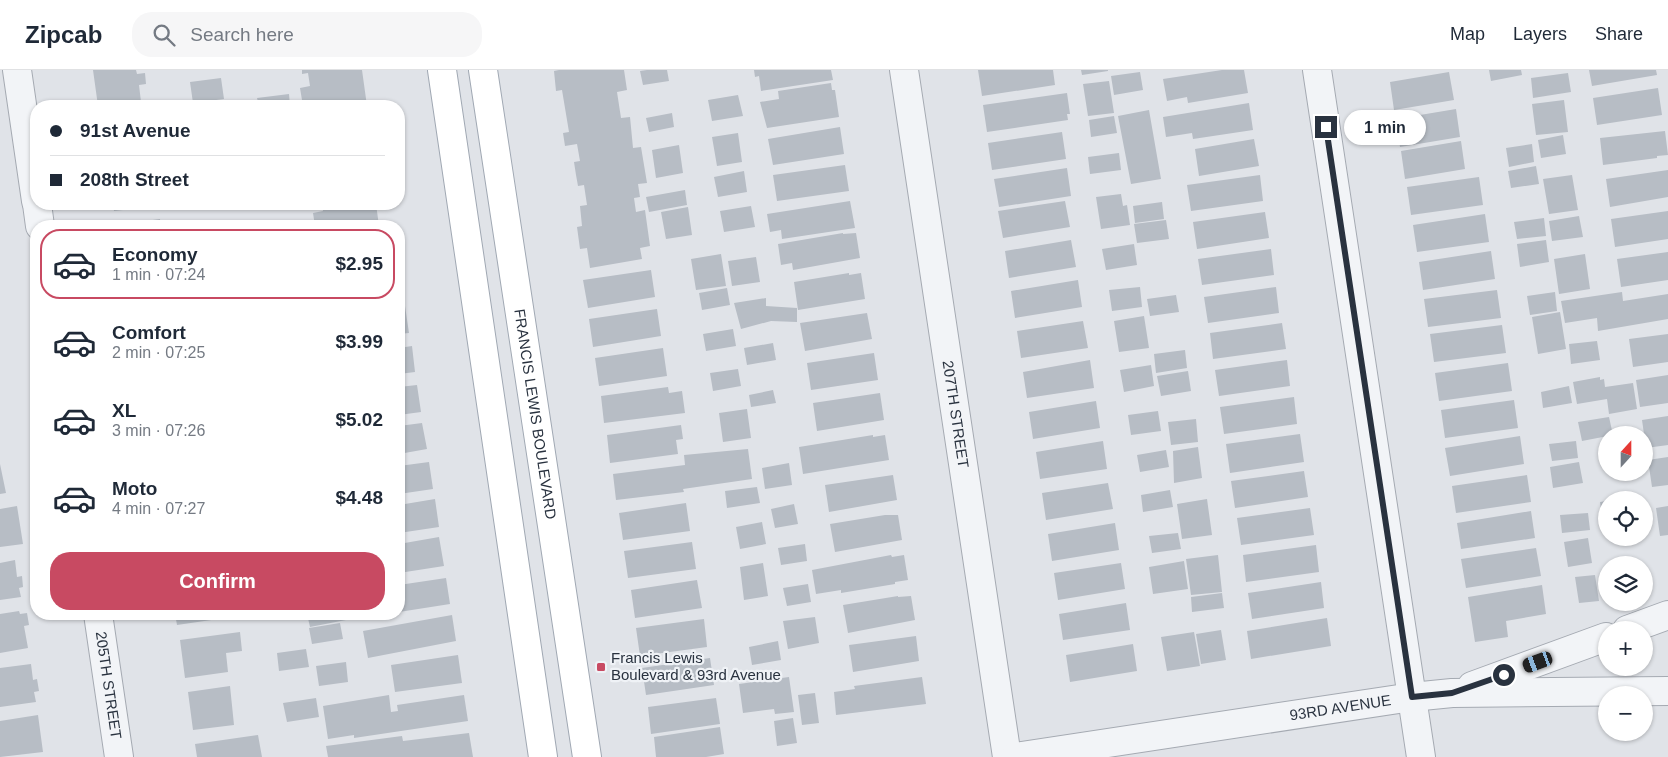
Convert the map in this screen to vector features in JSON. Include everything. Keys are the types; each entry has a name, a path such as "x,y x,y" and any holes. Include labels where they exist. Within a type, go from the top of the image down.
{"main road":[{"path":"442,70 543,757"},
{"name":"FRANCIS LEWIS BOULEVARD","path":"483,70 587,757"}],"street":[{"path":"17,70 30,161"},
{"name":"207TH STREET","path":"904,70 1007,757"},
{"path":"1317,70 1422,757"},
{"path":"1652,621 1668,615"},
{"name":"205TH STREET","path":"99,620 119,757"},
{"path":"1452,693 1598,640"},
{"name":"93RD AVENUE","path":"1015,757 1412,697 1452,693 1668,690"}],"building":[{"path":"93,70 136,70 137,74 145,73 146,84 139,85 141,100 97,100"},
{"path":"302,70 362,70 366,100 302,100 300,88 310,86 308,73 302,74"},
{"path":"624,70 627,90 617,92 621,118 630,117 633,148 641,147 647,183 638,184 640,197 634,198 636,212 645,210 650,246 640,248 642,259 590,268 587,248 580,249 577,227 582,226 580,206 587,205 584,185 578,186 576,175 574,162 580,161 577,144 565,146 563,133 569,132 562,90 556,91 554,71"},
{"path":"667,70 669,81 643,85 640,71"},
{"path":"754,70 831,70 833,80 761,91 759,76 755,77"},
{"path":"978,70 1053,70 1055,85 982,96"},
{"path":"1081,70 1108,70 1108,71 1082,75"},
{"path":"1222,70 1244,70 1248,93 1188,103 1187,97 1167,101 1163,79"},
{"path":"1489,70 1521,70 1522,75 1491,81"},
{"path":"1589,70 1656,70 1657,75 1592,86"},
{"path":"1140,72 1143,90 1114,95 1111,76"},
{"path":"1449,72 1454,100 1394,110 1390,82"},
{"path":"1568,73 1571,92 1533,98 1531,78"},
{"path":"221,78 224,99 193,100 190,82"},
{"path":"1109,81 1114,113 1088,116 1083,84"},
{"path":"831,83 832,90 835,90 839,117 767,128 760,102 779,99 778,91"},
{"path":"1658,88 1662,115 1597,125 1593,98"},
{"path":"1067,93 1070,114 1067,114 1068,120 987,132 983,105"},
{"path":"289,94 290,100 258,100 257,98"},
{"path":"738,95 743,116 712,121 708,100"},
{"path":"1564,100 1568,132 1536,135 1532,104"},
{"path":"1249,103 1253,130 1193,139 1192,133 1166,137 1163,117"},
{"path":"1456,109 1460,137 1400,147 1396,119"},
{"path":"1149,110 1161,179 1131,184 1118,116"},
{"path":"672,113 674,127 649,132 646,118"},
{"path":"1114,116 1117,133 1091,137 1089,120"},
{"path":"840,127 844,154 773,165 768,139"},
{"path":"1665,131 1668,155 1603,165 1600,138"},
{"path":"1062,132 1066,159 992,170 988,143"},
{"path":"738,133 742,162 717,166 712,137"},
{"path":"1563,135 1566,154 1541,158 1538,140"},
{"path":"1254,139 1259,166 1199,176 1195,149"},
{"path":"1461,141 1465,169 1405,179 1401,151"},
{"path":"1532,144 1534,162 1509,167 1506,148"},
{"path":"679,145 683,173 656,178 652,150"},
{"path":"1119,153 1121,170 1090,174 1088,157"},
{"path":"845,165 849,191 777,201 773,175"},
{"path":"1536,166 1539,184 1511,188 1508,171"},
{"path":"1067,168 1071,196 999,207 994,179"},
{"path":"1668,170 1668,197 1610,207 1606,179"},
{"path":"744,171 747,192 718,197 714,177"},
{"path":"1260,175 1263,201 1191,211 1187,185"},
{"path":"1572,175 1578,210 1549,214 1543,179"},
{"path":"1479,177 1483,205 1411,215 1407,187"},
{"path":"685,190 687,205 649,212 646,197"},
{"path":"1121,194 1123,206 1127,205 1130,225 1101,229 1096,197"},
{"path":"850,201 855,228 782,239 781,230 770,232 767,214"},
{"path":"1065,201 1070,227 1003,238 998,211"},
{"path":"1162,202 1164,219 1135,223 1133,206"},
{"path":"751,206 755,227 724,232 720,211"},
{"path":"688,207 692,235 666,239 661,212"},
{"path":"377,210 378,220 314,220 313,213 323,211"},
{"path":"1668,211 1668,239 1615,247 1611,219"},
{"path":"1265,212 1269,238 1197,249 1193,222"},
{"path":"1485,214 1489,242 1417,252 1413,225"},
{"path":"1579,216 1583,237 1552,241 1549,221"},
{"path":"1544,218 1546,236 1517,239 1514,222"},
{"path":"1166,220 1169,239 1137,243 1134,224"},
{"path":"843,233 856,233 860,258 793,270 792,263 781,265 778,244"},
{"path":"1071,240 1076,267 1009,278 1005,251"},
{"path":"1546,240 1549,262 1520,267 1517,244"},
{"path":"1134,244 1137,265 1106,270 1102,249"},
{"path":"1271,249 1274,275 1202,285 1198,259"},
{"path":"1491,251 1495,279 1423,290 1419,262"},
{"path":"1668,252 1668,280 1621,287 1617,259"},
{"path":"721,254 726,286 696,290 691,259"},
{"path":"1585,254 1590,289 1559,294 1554,259"},
{"path":"756,257 760,282 732,286 728,261"},
{"path":"651,270 655,297 588,308 583,280"},
{"path":"849,273 849,275 861,273 865,299 798,310 794,282"},
{"path":"1078,280 1082,307 1015,318 1011,291"},
{"path":"1140,287 1142,307 1112,311 1109,290"},
{"path":"1276,287 1279,313 1208,323 1204,297"},
{"path":"727,288 730,305 702,310 699,293"},
{"path":"1497,290 1501,318 1428,327 1424,299"},
{"path":"1555,292 1557,311 1530,315 1527,296"},
{"path":"1622,292 1623,301 1668,294 1668,319 1598,331 1597,318 1565,323 1561,301"},
{"path":"1176,295 1179,312 1150,316 1147,299"},
{"path":"766,298 766,306 797,308 797,322 771,321 741,329 734,303"},
{"path":"405,306 409,333 405,333"},
{"path":"657,309 661,336 593,347 589,319"},
{"path":"1560,312 1566,349 1538,354 1532,317"},
{"path":"867,313 872,339 805,351 800,323"},
{"path":"1144,316 1149,348 1119,352 1114,321"},
{"path":"1083,321 1088,348 1021,358 1017,331"},
{"path":"1282,323 1286,349 1213,359 1210,333"},
{"path":"1502,325 1506,353 1434,362 1430,334"},
{"path":"733,329 736,346 706,351 703,334"},
{"path":"1668,334 1668,362 1633,367 1629,339"},
{"path":"1597,341 1600,360 1571,364 1569,344"},
{"path":"773,343 776,360 747,365 744,348"},
{"path":"412,346 415,372 405,373 405,347"},
{"path":"663,348 667,376 599,386 595,358"},
{"path":"1185,350 1187,368 1156,373 1154,354"},
{"path":"874,353 878,380 811,390 807,363"},
{"path":"1090,360 1094,388 1027,398 1023,372"},
{"path":"1287,360 1290,386 1219,396 1215,370"},
{"path":"1508,363 1512,391 1439,401 1435,373"},
{"path":"1151,365 1154,386 1124,392 1120,370"},
{"path":"738,369 741,386 713,391 710,373"},
{"path":"1188,371 1191,391 1161,396 1157,376"},
{"path":"1668,375 1668,403 1640,407 1636,380"},
{"path":"1600,377 1600,380 1604,379 1605,387 1633,383 1637,409 1609,414 1607,399 1577,404 1573,382"},
{"path":"417,385 421,412 405,414 405,386"},
{"path":"1569,386 1572,403 1543,408 1541,392"},
{"path":"668,387 669,393 682,391 685,413 604,423 601,396"},
{"path":"773,390 776,403 751,407 749,395"},
{"path":"880,393 884,420 817,431 813,403"},
{"path":"1294,397 1297,424 1224,434 1220,407"},
{"path":"1514,400 1518,428 1445,438 1441,410"},
{"path":"1096,401 1100,428 1033,439 1029,412"},
{"path":"747,409 751,438 723,442 719,413"},
{"path":"1158,411 1161,431 1131,435 1128,415"},
{"path":"1668,416 1668,445 1653,447 1653,426 1643,426 1642,420"},
{"path":"1609,417 1611,426 1598,426 1598,438 1582,441 1578,422"},
{"path":"1196,419 1198,442 1171,445 1168,422"},
{"path":"422,423 427,449 405,453 405,425"},
{"path":"681,425 683,439 676,440 678,454 610,463 607,435"},
{"path":"1300,434 1304,462 1230,473 1226,444"},
{"path":"873,435 873,437 885,435 889,460 803,474 799,447"},
{"path":"1520,436 1524,464 1450,476 1445,448"},
{"path":"1103,441 1107,469 1040,479 1036,452"},
{"path":"1576,441 1578,458 1552,461 1549,444"},
{"path":"1198,447 1202,478 1174,483 1173,451"},
{"path":"748,449 752,479 683,489 684,492 616,500 613,474 685,465 684,455"},
{"path":"1166,450 1169,467 1140,472 1137,455"},
{"path":"1668,457 1668,485 1652,487 1653,459"},
{"path":"429,462 433,489 405,493 405,465"},
{"path":"1579,462 1583,483 1553,488 1550,467"},
{"path":"789,463 792,485 765,489 762,468"},
{"path":"0,464 6,493 0,494"},
{"path":"1304,471 1308,497 1235,508 1231,481"},
{"path":"893,475 897,500 829,512 825,485"},
{"path":"1527,475 1531,502 1456,513 1452,486"},
{"path":"1108,483 1113,509 1046,520 1042,493"},
{"path":"757,487 760,503 727,508 725,491"},
{"path":"1170,490 1173,507 1143,512 1141,495"},
{"path":"435,499 439,527 405,532 405,504"},
{"path":"1207,499 1212,535 1182,539 1177,504"},
{"path":"686,503 690,531 623,540 619,513"},
{"path":"794,504 798,524 775,528 771,509"},
{"path":"17,506 23,544 0,547 0,509"},
{"path":"1668,506 1668,535 1660,536 1656,508"},
{"path":"1310,508 1314,535 1241,545 1237,518"},
{"path":"1531,511 1535,538 1461,549 1457,523"},
{"path":"1588,513 1590,530 1562,533 1560,515"},
{"path":"885,515 898,515 902,540 835,552 830,524"},
{"path":"762,522 766,544 740,549 736,527"},
{"path":"1115,523 1119,550 1052,561 1048,534"},
{"path":"1178,533 1181,549 1152,553 1149,536"},
{"path":"439,537 444,566 405,572 405,543"},
{"path":"1588,538 1592,563 1568,567 1564,542"},
{"path":"692,542 696,569 628,578 624,551"},
{"path":"805,544 807,561 781,565 778,548"},
{"path":"1316,545 1319,572 1246,582 1243,555"},
{"path":"1536,548 1541,576 1466,588 1461,559"},
{"path":"891,555 892,557 904,555 908,580 841,593 841,590 816,594 812,570"},
{"path":"1218,555 1222,592 1191,595 1186,559"},
{"path":"15,560 17,577 22,576 23,587 19,588 21,597 0,600 0,563"},
{"path":"1184,561 1188,589 1153,594 1149,567"},
{"path":"763,563 768,596 744,600 740,567"},
{"path":"1121,563 1125,589 1058,600 1054,573"},
{"path":"1595,575 1598,601 1579,603 1575,577"},
{"path":"446,578 450,604 405,611 405,584"},
{"path":"697,580 702,608 635,618 631,590"},
{"path":"1321,582 1324,608 1252,619 1248,593"},
{"path":"808,584 811,602 787,606 783,588"},
{"path":"1542,585 1546,614 1506,621 1508,637 1475,642 1468,597"},
{"path":"1222,593 1224,608 1192,612 1191,597"},
{"path":"898,596 911,596 915,620 848,633 843,605"},
{"path":"1126,603 1130,630 1063,640 1059,614"},
{"path":"19,611 20,614 27,613 29,625 24,626 28,648 0,653 0,614"},
{"path":"452,615 456,641 368,658 363,631"},
{"path":"815,617 819,643 788,649 783,621"},
{"path":"1327,618 1331,646 1251,659 1247,631"},
{"path":"704,619 707,647 640,656 636,628"},
{"path":"176,620 211,620 177,625"},
{"path":"308,620 346,620 310,627"},
{"path":"340,623 343,639 312,644 309,628"},
{"path":"1221,630 1226,660 1201,664 1196,634"},
{"path":"240,632 242,651 226,653 228,672 185,678 180,640"},
{"path":"1194,632 1200,666 1167,671 1161,637"},
{"path":"916,636 919,661 853,672 849,645"},
{"path":"778,641 781,660 752,665 749,647"},
{"path":"1133,644 1137,671 1070,682 1066,655"},
{"path":"306,649 309,667 279,671 277,653"},
{"path":"458,655 462,683 395,692 391,665"},
{"path":"710,658 714,685 646,695 642,668"},
{"path":"346,662 348,682 319,686 316,666"},
{"path":"31,664 33,680 37,679 39,691 34,692 36,702 0,707 0,668"},
{"path":"789,677 794,712 775,714 774,709 743,713 739,684"},
{"path":"922,677 926,704 836,715 834,692 855,689 854,686"},
{"path":"230,686 234,725 193,730 188,692"},
{"path":"815,693 819,723 802,725 798,695"},
{"path":"389,695 391,712 398,711 397,705 464,695 468,721 354,738 354,735 328,739 323,706"},
{"path":"316,698 319,717 287,722 283,703"},
{"path":"716,698 720,724 651,734 648,707"},
{"path":"38,715 43,752 0,757 0,721"},
{"path":"793,718 797,743 777,746 774,721"},
{"path":"720,727 724,754 706,757 656,757 654,737"},
{"path":"469,733 473,757 328,757 326,746 402,736 403,741"},
{"path":"258,735 262,757 197,757 195,744"}],"place":[{"name":"Francis Lewis Boulevard & 93rd Avenue","path":"601,667"}],"route":[{"path":"1326,127 1412,697 1452,693 1504,675"}]}
